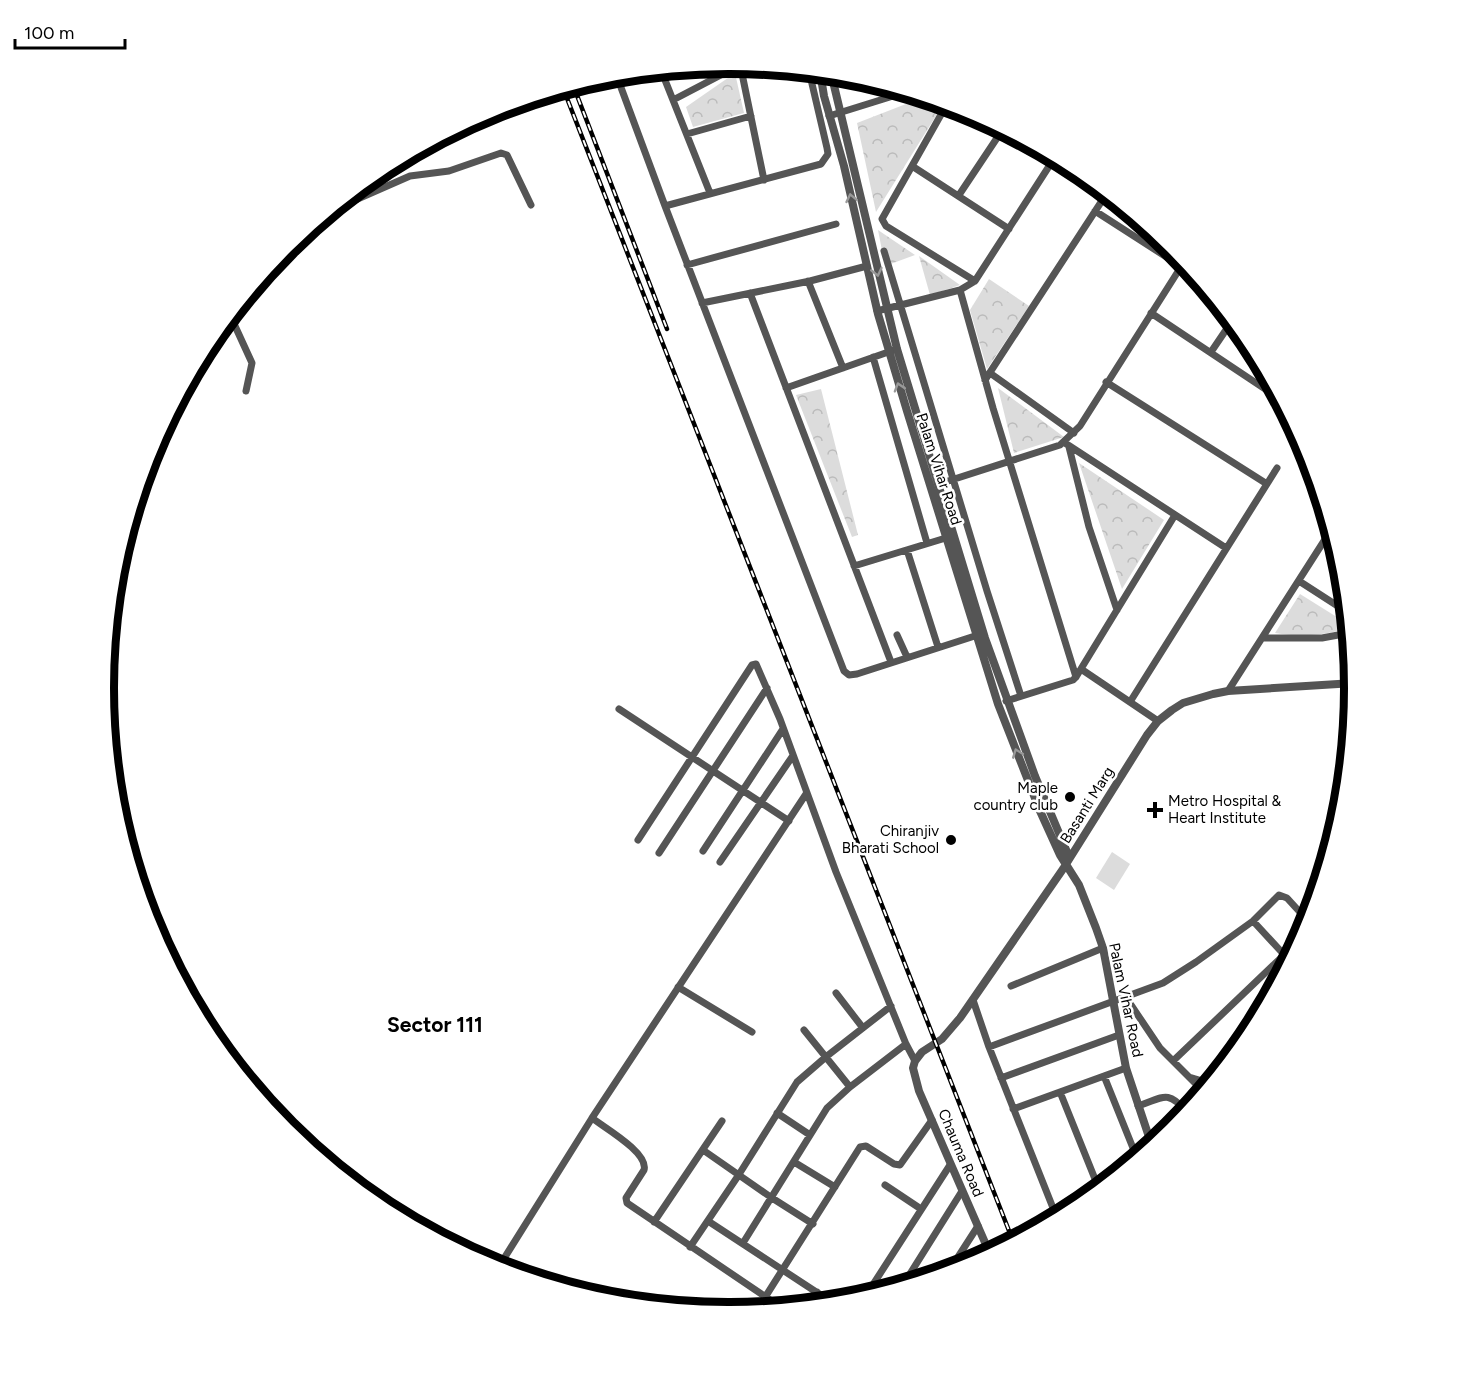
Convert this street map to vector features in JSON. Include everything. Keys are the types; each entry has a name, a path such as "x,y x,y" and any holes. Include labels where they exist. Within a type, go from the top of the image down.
{"street":[{"path":"673,100 721,74"},
{"path":"742,74 764,180"},
{"path":"664,78 710,194"},
{"path":"665,206 817,166 825,160 828,154 811,79"},
{"name":"Palam Vihar Road","path":"822,81 867,266 882,310"},
{"path":"619,83 842,667 846,673 853,675 980,635"},
{"name":"Palam Vihar Road","path":"833,83 882,310 951,536 998,704 1060,855 1067,863 1085,900 1102,948 1126,1068 1149,1137"},
{"path":"829,116 894,96"},
{"path":"943,112 883,215 883,222 975,281"},
{"path":"687,134 751,116"},
{"path":"959,195 998,136"},
{"path":"366,192 410,176 449,171 501,153 507,155 510,160 531,205"},
{"path":"882,310 960,290 975,281 1050,165"},
{"path":"912,166 1009,228"},
{"path":"985,380 1103,200"},
{"path":"1095,211 1163,252"},
{"path":"687,265 836,224"},
{"path":"884,251 987,591 1022,696"},
{"path":"702,303 867,266"},
{"path":"939,484 1067,445 1179,270"},
{"path":"808,281 843,368"},
{"path":"960,290 985,380 1076,677"},
{"path":"750,293 891,662"},
{"path":"1151,313 1265,389"},
{"path":"234,324 252,363 246,392"},
{"path":"1211,352 1227,328"},
{"path":"786,388 893,350"},
{"name":"Palam Vihar Road","path":"893,350 939,484 951,536"},
{"path":"873,357 927,543"},
{"path":"990,373 1074,433"},
{"path":"1106,382 1267,484"},
{"path":"1067,445 1226,548"},
{"path":"1067,445 1089,527 1117,610"},
{"path":"1130,702 1277,468"},
{"path":"1006,701 1073,681 1175,515"},
{"path":"854,566 951,536"},
{"path":"1228,691 1325,539"},
{"path":"908,550 938,647"},
{"path":"1299,580 1338,606"},
{"path":"897,635 907,657"},
{"name":"Palam Vihar Road","path":"980,635 1067,852 1067,863"},
{"path":"1262,638 1322,638 1341,635"},
{"path":"638,840 754,663 757,665 836,872 915,1061"},
{"path":"1081,669 1158,721"},
{"name":"Basanti Marg","path":"915,1061 922,1052 950,1031 973,1000 1067,863 1158,721 1183,703 1228,691 1344,684"},
{"path":"659,853 767,688"},
{"path":"619,709 789,821"},
{"path":"703,851 783,729"},
{"path":"720,862 792,757"},
{"path":"503,1260 592,1118 806,794"},
{"path":"989,1047 1179,974 1253,921 1279,895 1287,898 1301,913"},
{"path":"1253,921 1283,953"},
{"path":"1011,986 1102,948"},
{"path":"1173,1061 1276,967"},
{"path":"678,987 752,1032"},
{"path":"836,993 863,1028"},
{"path":"1125,996 1153,1039 1197,1085"},
{"path":"973,1000 989,1047 1053,1209"},
{"path":"690,1247 803,1075 891,1006"},
{"path":"804,1030 850,1087"},
{"path":"1001,1078 1119,1035"},
{"path":"743,1243 827,1108 850,1087 906,1044"},
{"name":"Chauma Road","path":"915,1061 913,1068 916,1080 950,1165 986,1246"},
{"path":"1013,1109 1126,1068"},
{"path":"1104,1076 1134,1150"},
{"path":"1189,1077 1201,1081"},
{"path":"1060,1092 1096,1181"},
{"path":"1138,1106 1168,1096 1180,1105"},
{"path":"777,1113 810,1136"},
{"path":"592,1118 634,1149 644,1161 644,1170 626,1201 770,1301"},
{"path":"763,1301 863,1146 894,1164 902,1164 932,1120"},
{"path":"654,1222 722,1121"},
{"path":"703,1150 738,1176 813,1224"},
{"path":"794,1162 836,1187"},
{"path":"917,1211 950,1165"},
{"path":"885,1185 917,1211"},
{"path":"909,1276 962,1191"},
{"path":"872,1286 924,1199"},
{"path":"708,1221 822,1295"},
{"path":"958,1258 978,1226"},
{"path":"814,1296 817,1292"}],"green space":[{"path":"735,74 744,113 693,127 686,107"},
{"path":"912,102 939,111 876,212 857,123"},
{"path":"878,230 915,255 885,266"},
{"path":"919,256 960,285 930,295"},
{"path":"989,279 1029,306 987,369 970,310"},
{"path":"998,388 1064,437 1014,453"},
{"path":"821,389 858,535 852,537 796,395"},
{"path":"1079,463 1164,520 1122,589"},
{"path":"1300,594 1339,618 1340,630 1330,633 1293,635 1275,633"},
{"path":"1112,852 1130,864 1114,890 1096,878"}],"railway":[{"path":"576,93 667,329"},
{"path":"566,95 1010,1234"}],"place":[{"name":"Maple country club","path":"1070,797"},
{"name":"Metro Hospital & Heart Institute","path":"1155,810"},
{"name":"Chiranjiv Bharati School","path":"951,840"}],"district":[{"name":"Sector 111","path":"435,1025"}]}
